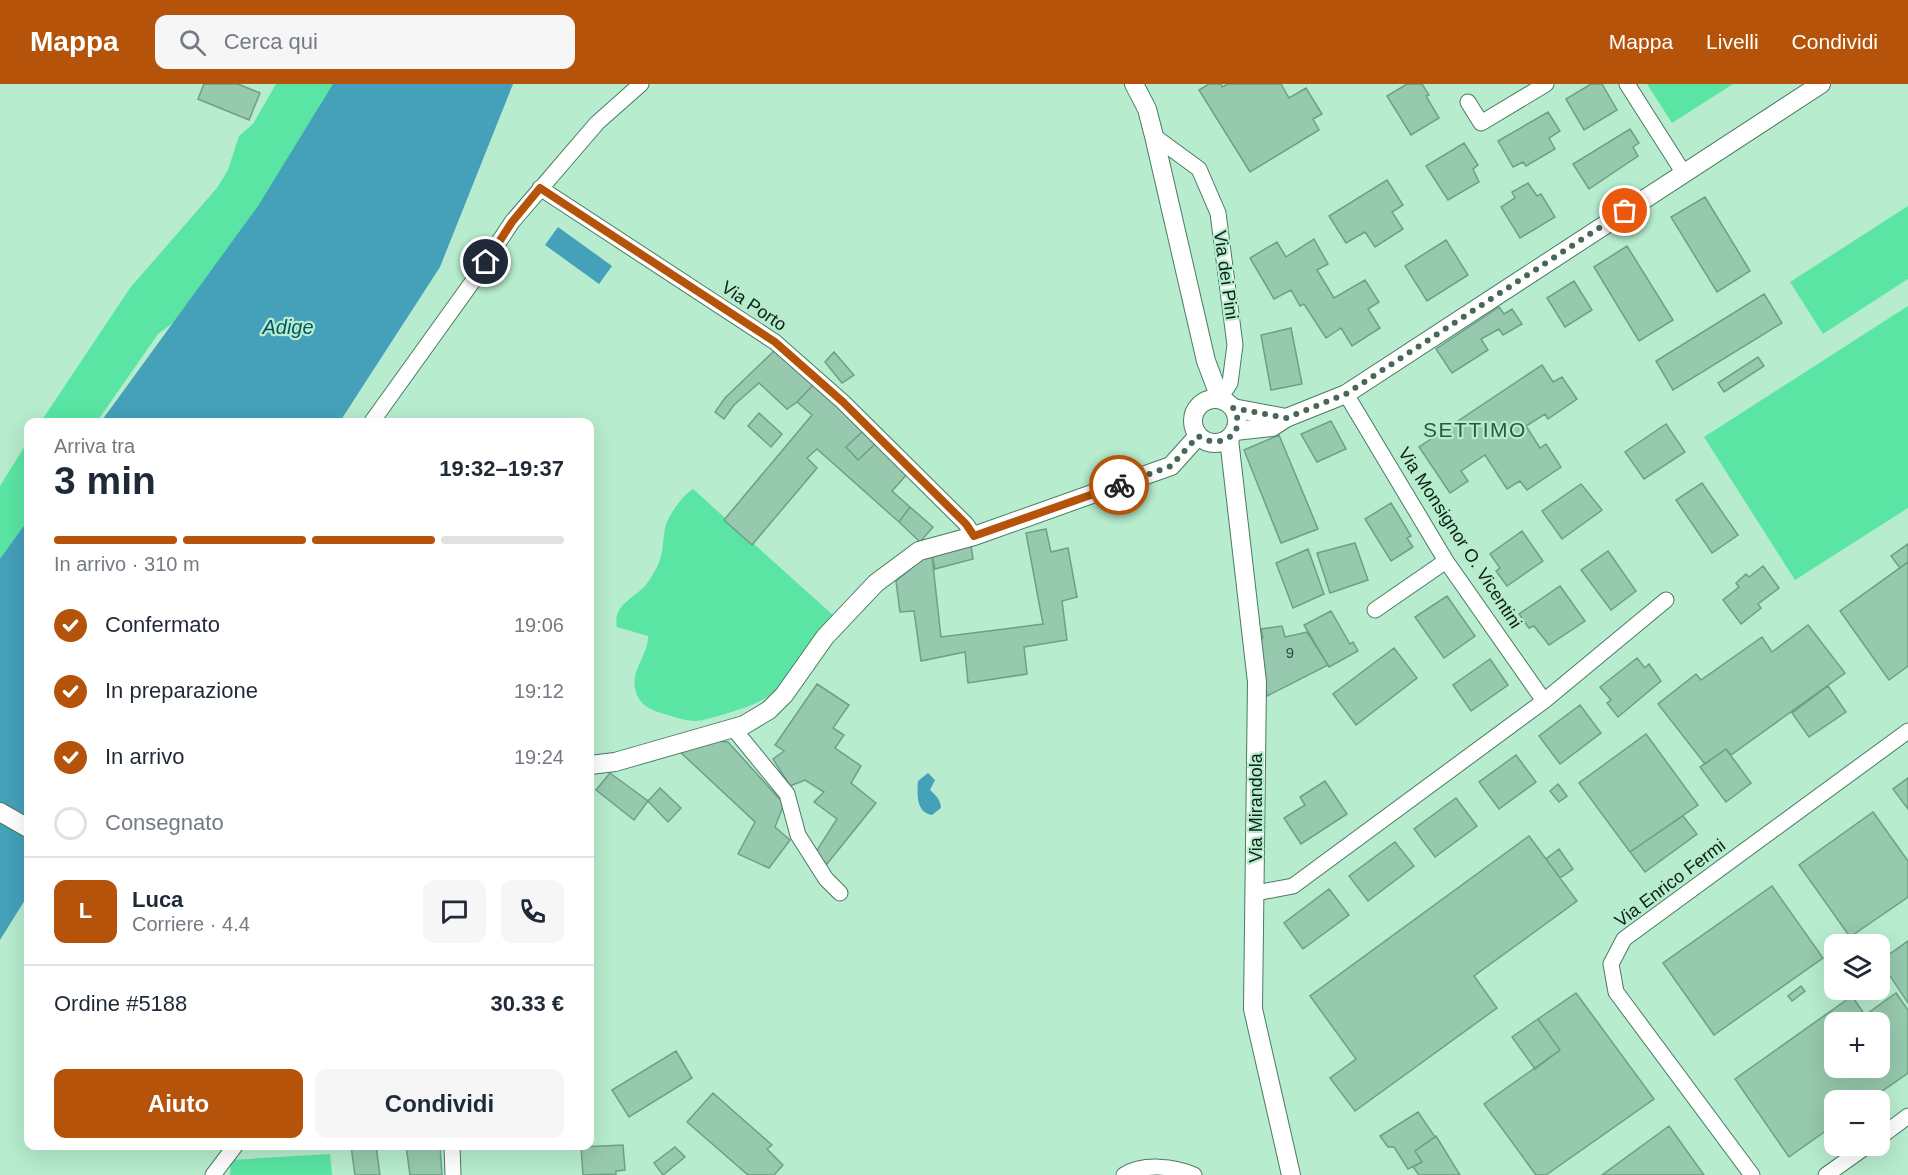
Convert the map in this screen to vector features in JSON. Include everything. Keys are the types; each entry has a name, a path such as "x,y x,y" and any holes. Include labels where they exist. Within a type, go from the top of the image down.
{"street":[{"path":"375,418 473,281 512,222 597,123 641,84"},
{"name":"Via dei Pini","path":"1134,84 1146,109 1154,136 1206,361 1218,403"},
{"path":"1468,102 1481,123 1546,84"},
{"path":"1627,84 1683,172"},
{"path":"1286,418 1218,403 1196,409 1192,418 1193,427 1198,436 1207,442 1218,443 1232,435 1272,427 1286,418 1346,394 1821,84"},
{"path":"1154,136 1199,169"},
{"path":"1163,181 1169,169 1174,166 1182,165 1199,169"},
{"name":"Via dei Pini","path":"1199,169 1218,213 1235,345 1230,383 1218,403"},
{"name":"Via Porto","path":"540,188 775,342 843,402 966,524 974,536"},
{"name":"Via Monsignor O. Vicentini","path":"1346,394 1446,561 1544,701"},
{"path":"1218,403 1237,421 1232,435"},
{"name":"Via Mirandola","path":"1232,435 1257,682 1253,1009 1291,1175"},
{"path":"594,765 615,762 744,724 769,710 784,695 825,637 876,583 919,551 974,536 1171,466 1198,436"},
{"path":"1375,610 1446,561"},
{"path":"1256,893 1293,886 1544,701 1666,600"},
{"path":"733,728 787,794 798,835 826,879 840,893"},
{"name":"Via Enrico Fermi","path":"1752,1175 1616,992 1611,964 1624,939 1908,731"},
{"path":"0,812 24,826"},
{"path":"1890,1130 1908,1116"},
{"path":"213,1175 232,1150"},
{"path":"452,1150 453,1175"},
{"path":"1826,1175 1853,1156"},
{"path":"1124,1175 1130,1171 1154,1167 1186,1171 1194,1175"}],"green space":[{"path":"276,84 337,84 283,180 173,323 158,334 99,418 43,418 130,288 217,188 228,170 239,136 253,124"},
{"path":"1647,84 1733,84 1672,123"},
{"path":"1908,206 1908,279 1823,334 1790,282"},
{"path":"1908,306 1908,508 1795,580 1704,437"},
{"path":"24,447 24,526 0,561 0,486"},
{"path":"693,489 834,616 797,667 771,694 749,706 696,721 657,712 647,707 639,699 635,688 635,674 646,649 648,636 617,627 616,620 620,609 648,583 660,561 665,527 669,518 682,499"},
{"path":"330,1154 332,1175 230,1175 231,1160"}],"water":[{"name":"Adige","path":"333,84 513,84 440,267 342,418 104,418 258,206"},
{"path":"558,227 612,266 599,284 545,245"},
{"path":"24,526 24,901 0,940 0,559"},
{"path":"928,773 935,780 930,790 939,799 941,808 932,815 923,811 918,797 918,781"}],"building":[{"path":"204,84 238,84 260,93 249,120 198,99"},
{"path":"1209,84 1221,84 1222,87 1228,84 1281,84 1289,98 1306,88 1322,114 1313,119 1319,130 1250,172 1199,90"},
{"path":"1407,84 1422,84 1439,118 1411,135 1387,96"},
{"path":"1591,84 1602,84 1617,110 1584,130 1566,99"},
{"path":"1548,112 1560,131 1549,138 1555,149 1526,166 1523,162 1513,167 1498,141"},
{"path":"1630,129 1639,143 1633,147 1638,156 1589,189 1573,164"},
{"path":"1464,143 1478,165 1473,169 1479,182 1448,200 1426,166"},
{"path":"1387,180 1403,205 1392,212 1403,229 1375,247 1365,232 1346,243 1329,216"},
{"path":"1528,183 1537,196 1541,194 1555,217 1520,238 1501,207 1515,198 1512,192"},
{"path":"1705,197 1750,271 1717,292 1671,217"},
{"path":"1314,239 1328,264 1317,270 1334,298 1365,280 1379,302 1368,309 1380,328 1352,346 1341,328 1326,338 1304,304 1300,306 1291,290 1274,299 1250,258 1277,242 1286,257"},
{"path":"1446,240 1468,275 1427,301 1405,266"},
{"path":"1627,246 1673,320 1639,341 1594,267"},
{"path":"1574,281 1592,310 1565,327 1547,298"},
{"path":"1764,294 1782,323 1673,390 1656,361"},
{"path":"1499,307 1504,314 1512,309 1522,324 1503,335 1499,329 1481,339 1488,350 1452,373 1436,349"},
{"path":"1291,328 1302,384 1271,390 1261,335"},
{"path":"775,350 816,382 787,409 759,383 734,405 724,419 715,412 725,398"},
{"path":"834,352 854,375 842,383 825,362"},
{"path":"1758,357 1764,366 1724,392 1718,383"},
{"path":"1542,365 1553,382 1562,377 1577,399 1548,419 1545,414 1526,426 1540,448 1546,444 1561,467 1527,490 1520,481 1507,489 1485,455 1461,471 1468,481 1450,493 1419,447"},
{"path":"816,382 863,431 846,447 858,460 876,443 909,472 892,491 910,507 899,522 817,449 807,458 817,468 752,545 724,520 812,415 797,402"},
{"path":"759,413 782,434 771,447 748,426"},
{"path":"1331,421 1346,449 1317,462 1301,434"},
{"path":"1666,424 1685,452 1644,479 1625,452"},
{"path":"863,431 876,443 858,460 846,447"},
{"path":"1279,435 1318,529 1281,543 1244,450"},
{"path":"1702,483 1738,535 1712,553 1676,500"},
{"path":"1581,484 1602,510 1562,539 1542,511"},
{"path":"1391,503 1411,536 1407,538 1413,547 1391,561 1365,519"},
{"path":"910,507 933,527 920,542 899,522"},
{"path":"1046,529 1051,552 1068,548 1077,597 1062,601 1067,640 1024,647 1027,674 968,683 965,652 921,661 914,611 900,612 896,581 922,559 932,556 941,637 1043,624 1026,533"},
{"path":"1522,531 1543,561 1507,586 1496,571 1500,568 1490,554"},
{"path":"1355,543 1368,580 1330,593 1317,553"},
{"path":"1908,544 1908,562 1900,568 1891,556"},
{"path":"971,545 973,559 935,569 932,556"},
{"path":"1308,549 1324,594 1293,608 1276,563"},
{"path":"1608,551 1636,591 1611,610 1581,570"},
{"path":"1908,562 1908,666 1889,680 1840,611"},
{"path":"1763,566 1779,588 1758,604 1761,608 1741,624 1723,600 1739,587 1736,583 1746,574 1749,577"},
{"path":"1560,586 1585,621 1549,645 1534,626 1529,628 1519,614"},
{"path":"1447,596 1475,636 1444,658 1415,617"},
{"path":"1331,611 1350,644 1353,642 1358,651 1329,667 1304,625"},
{"path":"1808,625 1845,673 1731,755 1726,749 1705,764 1658,704 1696,674 1701,680 1762,637 1772,652"},
{"path":"1282,626 1285,637 1307,632 1328,665 1267,696 1259,640 1263,638 1261,629"},
{"path":"1394,648 1417,678 1356,725 1333,694"},
{"path":"1637,658 1645,668 1649,664 1661,681 1618,717 1607,703 1611,700 1600,687"},
{"path":"1490,659 1508,685 1471,711 1453,685"},
{"path":"817,684 849,705 833,728 844,735 835,748 861,766 851,783 876,803 827,864 814,855 837,819 814,802 824,792 805,780 790,786 773,759 784,751 775,745"},
{"path":"1828,686 1846,712 1809,737 1792,713"},
{"path":"1580,705 1601,733 1560,764 1539,736"},
{"path":"1646,734 1698,805 1630,852 1579,783"},
{"path":"706,740 728,742 784,804 775,827 790,840 769,868 738,854 755,822 677,749"},
{"path":"1726,749 1751,783 1726,802 1700,767"},
{"path":"1516,755 1536,782 1499,809 1479,782"},
{"path":"610,773 648,801 634,820 596,790"},
{"path":"1908,778 1908,809 1893,789"},
{"path":"1325,781 1347,814 1301,844 1284,818 1305,805 1300,797"},
{"path":"1558,784 1567,796 1559,802 1550,791"},
{"path":"660,788 681,808 668,822 648,801"},
{"path":"1456,798 1477,826 1435,857 1414,829"},
{"path":"1873,812 1908,861 1908,897 1854,934 1848,934 1799,865"},
{"path":"1683,816 1697,834 1645,872 1630,852"},
{"path":"1529,836 1577,901 1474,976 1497,1008 1355,1111 1330,1078 1356,1059 1310,996"},
{"path":"1395,842 1414,866 1368,901 1349,876"},
{"path":"1559,849 1573,869 1560,878 1546,859"},
{"path":"1772,886 1823,958 1714,1035 1663,963"},
{"path":"1329,889 1349,915 1303,949 1284,923"},
{"path":"1908,941 1908,1003 1890,976 1890,954"},
{"path":"1801,986 1805,991 1792,1001 1788,996"},
{"path":"1576,993 1654,1099 1546,1175 1536,1175 1484,1104 1560,1050 1538,1019"},
{"path":"1896,993 1908,1010 1908,1073 1884,1090 1824,1090 1824,1132 1789,1157 1735,1079 1824,1016 1824,1078 1890,1078 1890,1012 1869,1012 1886,1000 1890,1000"},
{"path":"1846,1000 1855,1000 1863,1012 1829,1012"},
{"path":"1538,1019 1560,1050 1535,1069 1512,1037"},
{"path":"676,1051 692,1078 629,1117 612,1090"},
{"path":"713,1093 772,1145 767,1149 783,1165 774,1175 748,1175 687,1122"},
{"path":"1418,1112 1435,1137 1415,1151 1422,1162 1408,1169 1394,1147 1388,1147 1380,1136"},
{"path":"1669,1126 1704,1175 1602,1175"},
{"path":"1436,1136 1460,1175 1419,1175 1413,1167 1422,1162 1415,1151"},
{"path":"623,1145 625,1170 616,1171 616,1174 583,1175 581,1150 594,1150 594,1146"},
{"path":"675,1147 685,1157 663,1175 654,1163"},
{"path":"352,1150 377,1150 380,1175 355,1175"},
{"path":"407,1150 440,1150 442,1175 410,1175"}],"way so far":[{"path":"1119,485 1171,466 1198,436 1207,442 1218,443 1229,439 1235,431 1237,421 1233,408 1286,418 1346,394 1625,211"}],"district":[{"name":"SETTIMO","path":"1475,430"}],"route":[{"path":"486,262 512,222 540,188 775,342 843,402 966,524 974,536 1119,485"}]}
